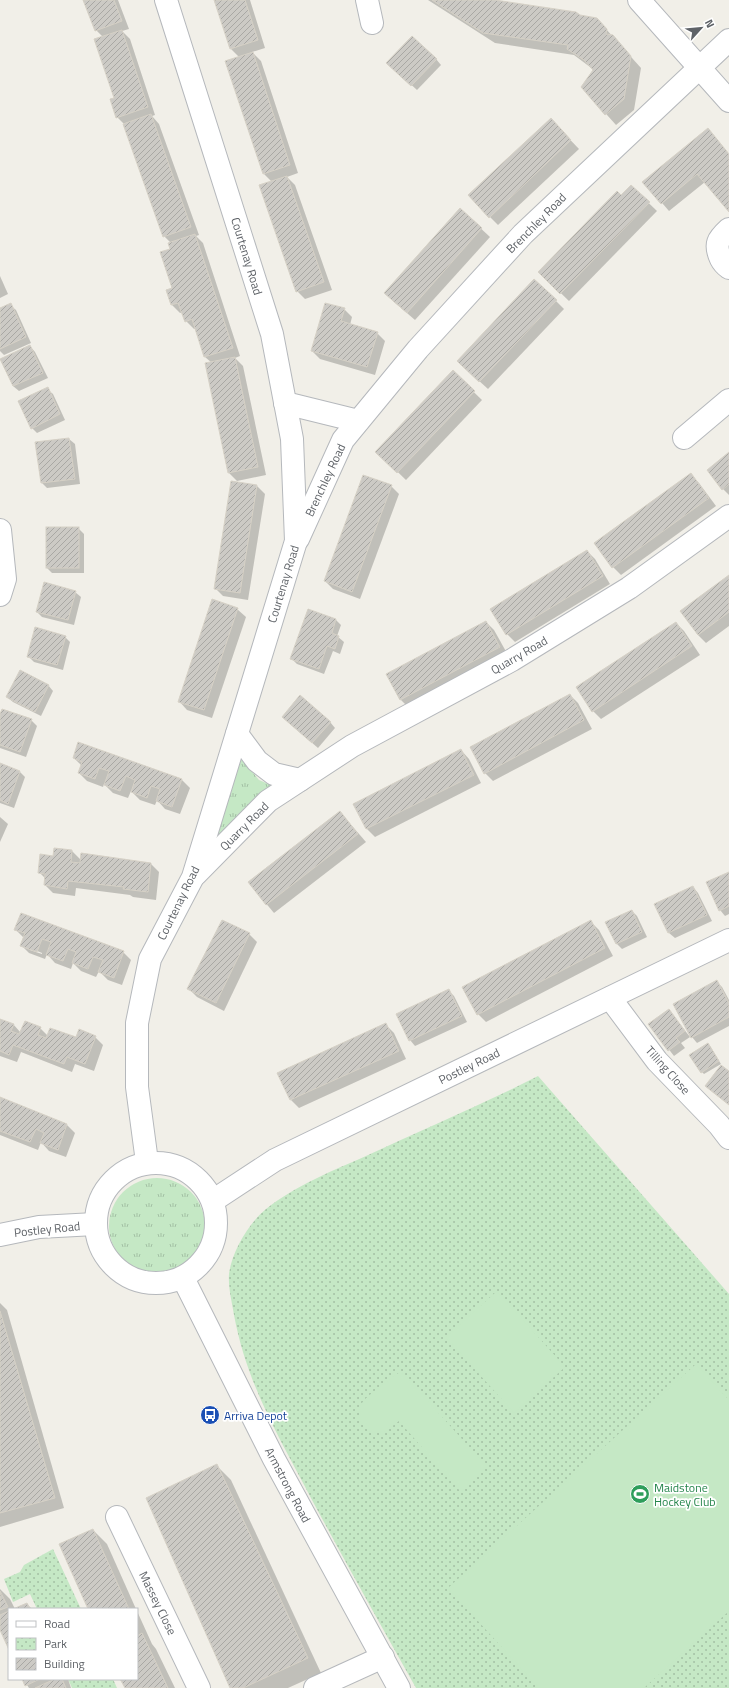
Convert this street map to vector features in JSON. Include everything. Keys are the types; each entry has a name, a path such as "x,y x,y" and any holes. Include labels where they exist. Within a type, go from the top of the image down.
{"street":[{"name":"Courtenay Road","path":"147,1162 138,1087 137,1023 150,959 193,877 296,541 292,439 272,334 166,0"},
{"path":"367,0 372,23"},
{"path":"639,0 729,101"},
{"name":"Brenchley Road","path":"296,541 343,440 418,349 523,234 729,40"},
{"path":"729,229 719,239 717,250 724,265 729,268"},
{"path":"684,438 729,400"},
{"path":"285,403 358,421"},
{"name":"Quarry Road","path":"193,877 268,800 352,746 512,660 629,588 729,516"},
{"path":"0,530 5,579 0,595"},
{"path":"237,734 257,762 274,774 300,780"},
{"name":"Postley Road","path":"214,1200 275,1160 729,940"},
{"name":"Tilling Close","path":"610,998 657,1061 719,1125 729,1138"},
{"path":"147,1162 178,1165 199,1178 214,1200 218,1225 211,1253 183,1278 148,1284 123,1274 104,1255 95,1224 96,1212 103,1194 125,1171 147,1162"},
{"name":"Postley Road","path":"0,1235 39,1227 95,1224"},
{"name":"Armstrong Road","path":"183,1278 274,1459 399,1688"},
{"name":"Massey Close","path":"117,1517 199,1688"},
{"path":"315,1688 382,1657"}],"green space":[{"path":"241,758 259,780 271,785 273,792 212,843"},
{"path":"538,1076 729,1294 729,1688 416,1688 288,1455 266,1411 247,1365 234,1315 229,1274 234,1256 242,1238 253,1222 266,1209 289,1193 314,1180"},
{"path":"157,1178 175,1182 184,1186 191,1192 197,1199 201,1208 205,1226 201,1244 197,1253 191,1260 184,1266 175,1270 157,1274 139,1270 130,1266 123,1260 117,1253 113,1244 109,1226 113,1208 117,1199 123,1192 130,1186 139,1182"},
{"path":"497,1291 565,1367 514,1413 446,1337"},
{"name":"Maidstone Hockey Club","path":"696,1364 729,1400 729,1611 644,1688 539,1688 448,1588"},
{"path":"401,1371 487,1467 460,1491 399,1421 381,1433 368,1430 361,1422 359,1413 362,1403 374,1391"},
{"path":"53,1549 81,1608 37,1608 30,1594 13,1602 4,1579 20,1572 24,1565"},
{"path":"68,1680 113,1680 117,1688 72,1688"}],"building":[{"path":"83,0 114,0 122,21 95,31"},
{"path":"214,0 245,0 258,40 230,49"},
{"path":"432,0 495,0 576,12 580,15 597,18 607,29 606,34 613,35 631,56 624,99 605,115 581,87 593,70 584,60 567,49 568,45 483,33"},
{"path":"122,30 148,107 116,118 110,99 114,98 94,39"},
{"path":"412,36 437,59 411,86 386,63"},
{"path":"253,52 290,165 263,174 225,61"},
{"path":"151,114 191,227 163,237 123,124"},
{"path":"551,118 571,140 489,218 468,195"},
{"path":"708,128 729,154 729,212 697,174 661,204 642,182"},
{"path":"287,176 324,282 296,292 259,185"},
{"path":"631,185 650,202 560,294 538,272 617,191 621,195"},
{"path":"460,208 482,228 407,313 384,293"},
{"path":"195,234 233,348 204,357 192,319 185,322 178,303 171,305 166,290 172,288 160,252 170,249 168,243"},
{"path":"534,279 557,300 479,382 457,361"},
{"path":"11,303 26,337 0,349 0,308"},
{"path":"325,303 345,308 341,321 378,332 367,367 311,351"},
{"path":"30,345 43,373 13,386 0,359"},
{"path":"235,357 258,467 228,473 205,363"},
{"path":"453,370 475,391 397,473 375,452"},
{"path":"48,387 60,414 31,429 18,401"},
{"path":"69,438 75,479 41,483 35,442"},
{"path":"729,452 729,484 722,490 707,470"},
{"path":"691,473 709,498 612,568 594,543"},
{"path":"363,475 392,485 352,592 324,581"},
{"path":"231,481 257,485 240,593 214,589"},
{"path":"46,527 79,527 79,568 46,568"},
{"path":"587,550 603,576 506,635 490,609"},
{"path":"729,575 729,612 698,635 680,611"},
{"path":"44,582 76,591 68,620 36,612"},
{"path":"212,599 238,608 204,710 178,702"},
{"path":"308,609 336,619 332,633 339,636 335,649 327,646 319,669 290,659"},
{"path":"486,621 500,647 400,700 386,674"},
{"path":"676,622 692,646 592,712 576,687"},
{"path":"35,627 66,636 57,665 27,657"},
{"path":"20,670 49,685 35,712 6,697"},
{"path":"570,694 584,720 484,774 470,747"},
{"path":"300,695 331,722 312,743 282,717"},
{"path":"2,709 32,719 20,752 0,745 0,714"},
{"path":"78,742 182,779 172,807 156,801 160,789 151,786 147,798 131,792 135,780 126,776 120,791 104,785 109,771 99,768 95,779 78,773 82,762 73,758"},
{"path":"461,749 474,775 366,829 353,804"},
{"path":"0,763 20,771 8,804 0,800"},
{"path":"340,811 358,834 266,905 248,882"},
{"path":"54,848 72,850 71,862 80,863 81,853 151,863 148,892 123,889 124,887 68,881 67,889 44,885 45,874 38,873 40,854 53,856"},
{"path":"729,872 729,906 719,911 706,882"},
{"path":"693,886 707,915 668,933 654,904"},
{"path":"632,910 642,932 616,944 605,922"},
{"path":"21,913 124,951 114,978 98,972 103,960 93,957 88,969 72,963 76,952 68,949 63,961 46,955 51,942 42,939 37,952 20,946 25,933 14,930"},
{"path":"222,920 250,933 216,1003 187,989"},
{"path":"591,920 605,948 477,1015 462,987"},
{"path":"717,980 729,1003 729,1017 691,1038 673,1004"},
{"path":"449,989 462,1016 409,1041 396,1014"},
{"path":"669,1009 685,1031 676,1038 680,1042 668,1051 648,1024"},
{"path":"0,1019 14,1024 11,1031 19,1034 25,1021 41,1027 38,1035 46,1038 50,1028 76,1037 79,1029 96,1036 85,1064 67,1057 64,1064 13,1045 9,1055 0,1051"},
{"path":"386,1023 399,1051 290,1100 277,1073"},
{"path":"708,1043 719,1061 701,1073 689,1055"},
{"path":"721,1065 729,1071 729,1105 705,1086"},
{"path":"0,1097 67,1124 58,1150 40,1143 44,1133 36,1129 30,1142 0,1131"},
{"path":"0,1311 55,1498 0,1513"},
{"path":"217,1464 308,1658 243,1688 230,1688 146,1498"},
{"path":"93,1529 129,1608 88,1608 59,1544"},
{"path":"0,1591 8,1607 0,1610"},
{"path":"27,1603 30,1608 15,1608"},
{"path":"8,1611 8,1648 0,1630 0,1615"},
{"path":"142,1633 168,1688 125,1688 121,1680 138,1680 138,1635"},
{"path":"22,1680 38,1680 25,1686"},
{"path":"53,1680 62,1680 66,1688 35,1688"}],"place":[{"name":"Arriva Depot","path":"210,1415"},
{"name":"Maidstone Hockey Club","path":"640,1494"}]}
